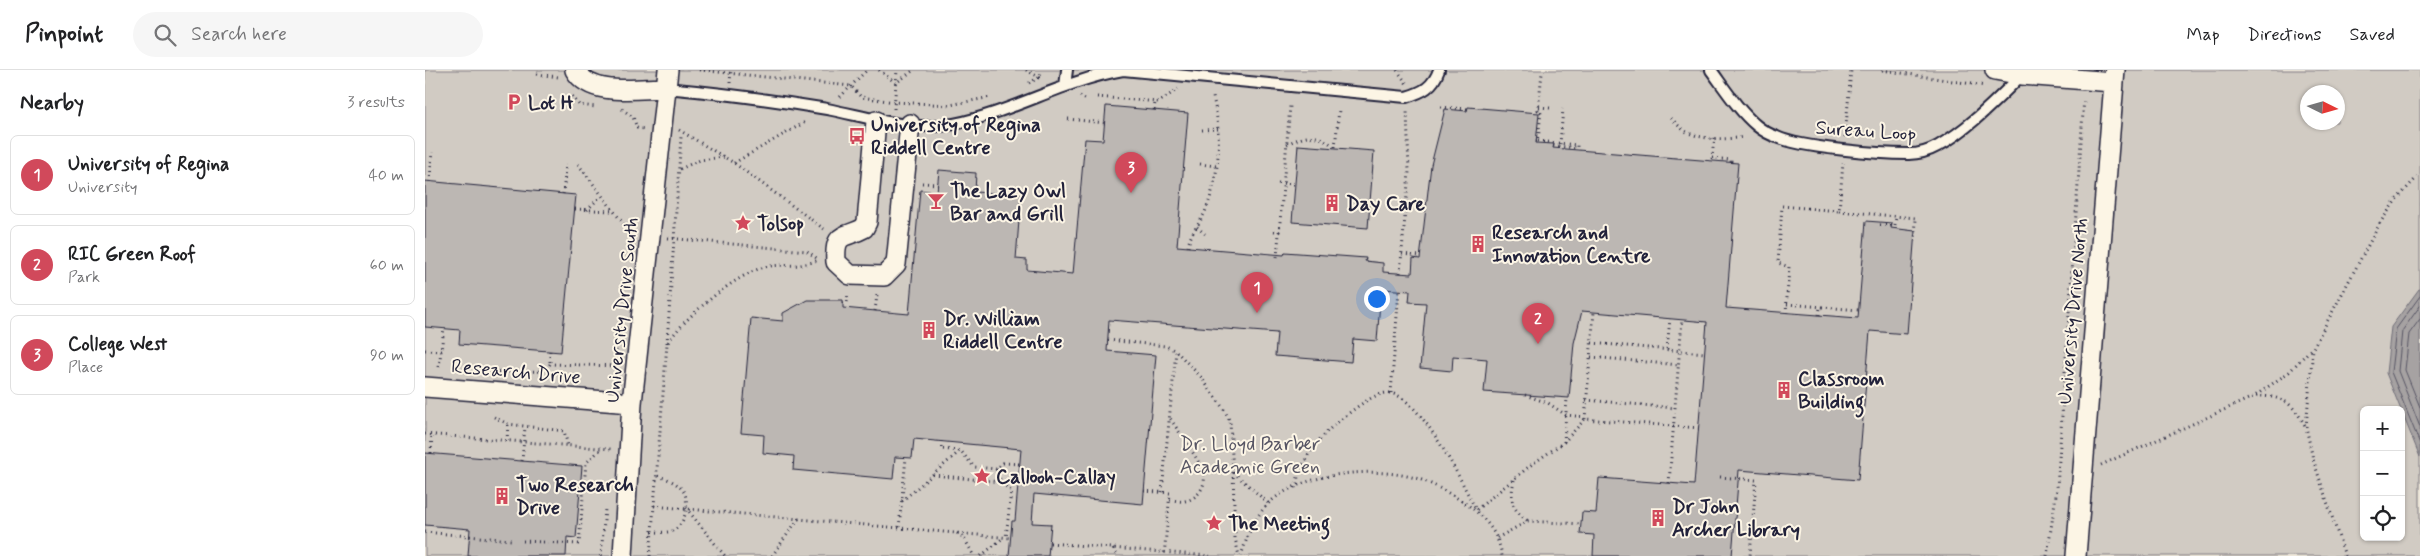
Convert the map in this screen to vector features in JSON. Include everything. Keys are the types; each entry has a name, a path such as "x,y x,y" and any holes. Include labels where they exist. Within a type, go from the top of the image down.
{"street":[{"path":"575,70 585,82 596,87 610,89 667,79"},
{"path":"1995,70 2022,75 2085,79 2114,76"},
{"name":"University Drive North","path":"2076,556 2114,76"},
{"name":"University Drive South","path":"623,556 632,403 667,79"},
{"path":"876,121 867,222 864,228 847,234 838,240 836,250 828,261 850,275 879,278 889,272 896,264 910,124"},
{"name":"Research Drive","path":"425,387 632,403"}],"lane":[{"path":"1065,86 1067,70"},
{"path":"667,79 876,121 910,124 953,124 1013,107 1094,75 1123,70 1406,97 1425,91 1436,78 1439,70"},
{"name":"Sureau Loop","path":"1711,70 1727,92 1757,126 1784,139 1844,149 1909,154 1924,152 1938,146 1957,133 2022,75"}],"path":[{"path":"699,70 851,86 861,97 903,102 950,105 997,96"},
{"path":"734,163 827,110 867,70"},
{"path":"879,70 896,83 914,70"},
{"path":"1023,86 1040,77 1041,70"},
{"path":"1397,70 1407,84 1409,172 1400,273"},
{"path":"1839,211 1851,70"},
{"path":"1882,70 2006,90"},
{"path":"1541,73 1538,110 1541,111 1537,141 1577,145 1577,148 1553,146"},
{"path":"2047,556 2057,488 2085,79"},
{"path":"1097,97 1159,102 1175,93"},
{"path":"1188,247 1189,236 1197,227 1209,200 1217,166 1219,129 1213,97"},
{"path":"1154,110 1155,102"},
{"path":"1277,257 1281,232 1283,184 1291,106"},
{"path":"1441,107 1467,109"},
{"path":"1539,107 1550,108"},
{"path":"1560,144 1563,109"},
{"path":"1287,144 1309,136 1319,136 1335,148 1339,110"},
{"path":"1671,118 1687,132 1714,138 1732,139 1743,137"},
{"path":"1069,119 1105,123"},
{"path":"650,556 675,239 682,122"},
{"path":"1202,130 1219,129"},
{"path":"682,130 734,163 838,240"},
{"path":"1714,138 1712,158 1731,160 1731,162"},
{"path":"430,182 432,152"},
{"path":"680,169 700,160 725,157"},
{"path":"563,194 566,164"},
{"path":"578,164 630,234 651,237"},
{"path":"1200,164 1217,166"},
{"path":"2081,474 2255,396 2289,372 2313,348 2380,223 2396,200 2420,174"},
{"path":"1278,183 1295,184"},
{"path":"587,210 601,196"},
{"path":"1786,313 1789,267 1778,263 1782,206 1917,218 1915,241"},
{"path":"575,209 612,211"},
{"path":"1880,225 1895,225 1896,216"},
{"path":"1197,227 1205,234"},
{"path":"1274,231 1281,232"},
{"path":"675,239 807,251 828,261"},
{"path":"1402,254 1421,256"},
{"path":"667,344 676,329 689,317 745,275 767,266 800,265 828,261"},
{"path":"1391,393 1399,290"},
{"path":"1787,304 1859,310"},
{"path":"1819,315 1820,307"},
{"path":"1476,510 1564,442 1585,418 1594,312"},
{"path":"1667,349 1670,319"},
{"path":"1669,483 1682,320"},
{"path":"439,368 444,328"},
{"path":"1108,340 1166,346 1176,350 1201,377 1225,411 1229,422 1233,472 1235,538 1240,556"},
{"path":"1592,343 1705,353"},
{"path":"2306,427 2313,348"},
{"path":"425,350 441,351"},
{"path":"1162,492 1176,350"},
{"path":"488,371 546,371 550,364 550,351"},
{"path":"1591,357 1679,365"},
{"path":"550,364 664,370"},
{"path":"432,367 449,368"},
{"path":"1295,488 1299,470 1309,452 1328,430 1351,412 1381,394 1391,393 1399,397 1421,416 1441,444 1476,510 1488,523 1497,538 1502,556"},
{"path":"1525,395 1549,403 1566,415 1699,428"},
{"path":"2255,396 2272,396 2283,399 2295,407 2306,427 2316,468 2345,556"},
{"path":"1564,442 1567,398"},
{"path":"1586,400 1675,408"},
{"path":"494,417 507,424 565,431 568,446"},
{"path":"1170,418 1203,472 1204,482 1200,492 1193,498 1185,501 1170,500"},
{"path":"507,424 507,440"},
{"path":"522,461 525,427"},
{"path":"425,434 630,451"},
{"path":"431,453 432,434"},
{"path":"941,441 941,449 961,451 974,467 996,470"},
{"path":"523,540 579,544 586,463 601,449"},
{"path":"902,501 961,451"},
{"path":"899,527 906,458"},
{"path":"996,470 1003,462 1020,464"},
{"path":"996,470 1001,482 1011,491 1007,538"},
{"path":"1233,472 1269,503"},
{"path":"1240,556 1249,531 1269,503 1304,483 1341,474 1391,474 1418,479 1431,484 1476,510"},
{"path":"933,475 1001,482"},
{"path":"652,532 667,532 679,527 683,521 685,508 683,492 672,481 657,476"},
{"path":"1720,477 1757,480 1750,556"},
{"path":"1514,480 1512,492 1513,505 1517,513 1528,520 1581,524"},
{"path":"1144,491 1170,493 1165,554"},
{"path":"655,506 1007,538"},
{"path":"685,508 725,556"},
{"path":"772,556 799,518"},
{"path":"1497,538 1528,520"},
{"path":"425,532 511,540"},
{"path":"957,533 964,538 975,556"},
{"path":"981,556 1007,538"},
{"path":"1050,543 1165,554 1210,556"},
{"path":"1113,548 1119,556"}],"green space":[{"name":"Dr. Lloyd Barber Academic Green","path":"425,70 2420,70 2420,556 425,556"}],"water":[{"path":"2420,289 2420,457 2405,420 2405,406 2399,406 2386,373 2391,327"}],"building":[{"path":"1106,106 1188,113 1177,246 1284,255 1285,252 1366,258 1365,261 1383,263 1383,272 1412,274 1413,258 1420,259 1431,165 1445,109 1467,111 1468,107 1539,113 1536,143 1554,144 1553,148 1738,163 1726,308 1858,318 1866,221 1892,223 1891,228 1915,231 1907,334 1870,331 1858,480 1739,470 1732,556 1593,556 1594,535 1580,534 1582,512 1596,513 1599,478 1694,485 1707,322 1582,311 1574,343 1569,398 1484,392 1487,359 1453,356 1452,371 1420,368 1426,303 1409,302 1410,291 1381,289 1377,341 1353,339 1351,362 1275,356 1277,333 1109,320 1107,351 1156,355 1143,504 1034,494 1032,523 1051,524 1048,556 1009,556 1012,521 1015,521 1021,449 914,439 912,458 895,457 893,479 793,470 794,456 763,453 764,435 741,433 751,318 783,321 783,313 807,300 843,300 843,308 909,314 920,190 937,192 939,170 976,173 975,192 1021,195 1016,259 1027,260 1027,270 1073,274 1085,139 1103,140"},
{"name":"Day Care","path":"1298,145 1374,151 1368,228 1292,222"},
{"path":"425,181 576,195 561,352 459,344 460,330 425,327"},
{"name":"Two Research Drive","path":"425,453 582,466 576,538 567,537 566,556 468,556 470,529 425,525"}],"place":[{"name":"Lot H","path":"514,102"},
{"name":"University of Regina Riddell Centre","path":"857,136"},
{"name":"College West","path":"1131,193"},
{"name":"The Lazy Owl Bar and Grill","path":"936,201"},
{"name":"Day Care","path":"1332,203"},
{"name":"Tolsop","path":"743,223"},
{"name":"Research and Innovation Centre","path":"1478,244"},
{"name":"University of Regina","path":"1257,313"},
{"name":"Dr. William Riddell Centre","path":"929,330"},
{"name":"RIC Green Roof","path":"1538,344"},
{"name":"Classroom Building","path":"1784,390"},
{"name":"Callooh-Callay","path":"982,476"},
{"name":"Two Research Drive","path":"502,496"},
{"name":"Dr John Archer Library","path":"1658,518"},
{"name":"The Meeting","path":"1214,523"}]}
